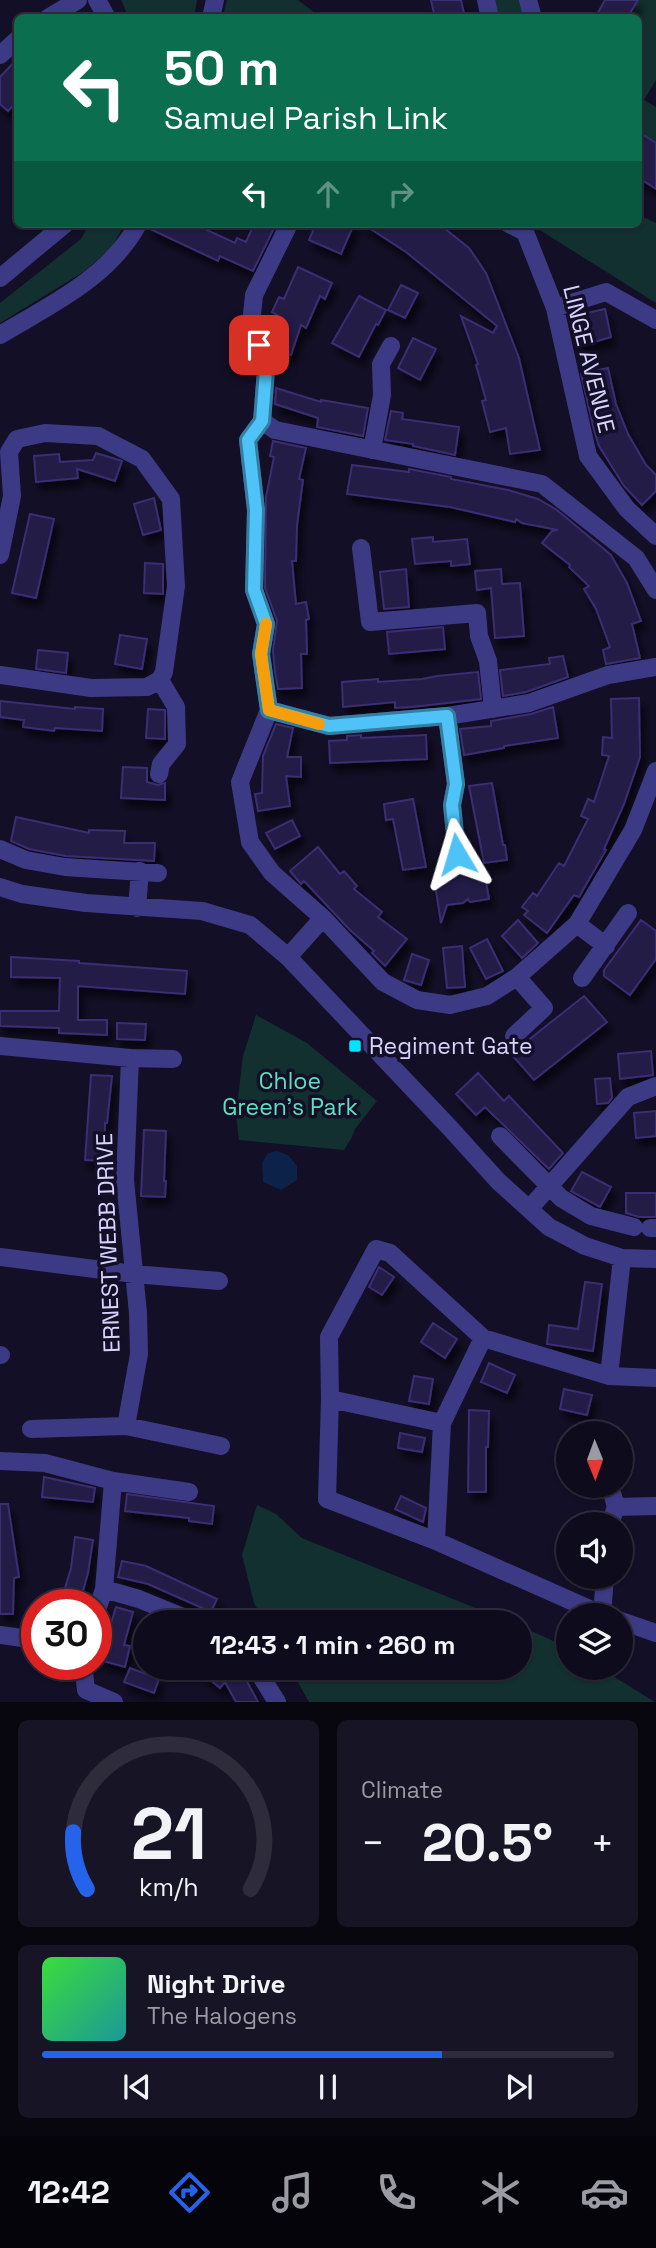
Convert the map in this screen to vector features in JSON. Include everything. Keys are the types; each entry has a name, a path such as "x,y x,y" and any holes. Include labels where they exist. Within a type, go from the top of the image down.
{"street":[{"path":"55,14 78,0"},
{"path":"0,55 14,43"},
{"path":"0,278 60,228"},
{"path":"0,335 90,280 108,265 135,228"},
{"path":"287,228 254,295 251,324 266,370 262,421 248,440 256,510 254,590 266,624 261,654 269,710 240,782 250,842 272,873 323,918 383,982 418,1000 450,1005 487,996 517,977 578,924 633,830 656,771"},
{"name":"LINGE AVENUE","path":"517,228 525,232 555,308 588,456 626,509 656,536"},
{"path":"555,308 606,292 656,320"},
{"path":"372,450 382,395 381,363 391,346"},
{"path":"262,421 275,430 542,484 636,558 656,590"},
{"path":"0,555 12,496 9,452 17,439 45,433 98,436 142,459 171,499 176,586 164,672 160,680 147,687 91,688 0,675"},
{"path":"361,548 370,622 477,612 479,636 488,661 493,709"},
{"path":"269,710 329,726 447,716 529,703 608,675 656,667"},
{"path":"159,774 161,764 177,744 176,707 160,680"},
{"path":"447,716 456,784 452,805 457,854"},
{"path":"0,849 26,860 65,867 149,872 137,908"},
{"path":"0,887 22,894 137,908 202,911 250,925 288,957 498,1181 549,1227 585,1246 622,1258 656,1259"},
{"path":"582,978 628,913"},
{"path":"288,957 323,918"},
{"path":"578,924 606,946"},
{"path":"514,1036 544,1008 517,977"},
{"path":"0,1046 130,1058 173,1059"},
{"name":"ERNEST WEBB DRIVE","path":"126,1426 139,1354 125,1180 130,1058"},
{"path":"528,1209 628,1097 656,1086"},
{"path":"500,1136 561,1198 591,1216 647,1228"},
{"path":"575,1603 436,1541 327,1499 329,1337 376,1249 390,1253 483,1338 609,1376 656,1378"},
{"path":"0,1258 219,1281"},
{"path":"609,1376 622,1258"},
{"path":"436,1541 442,1423 483,1338"},
{"path":"330,1399 442,1423"},
{"path":"32,1429 126,1426 221,1446"},
{"path":"0,1461 45,1463 113,1481 189,1492"},
{"path":"104,1589 113,1481"},
{"path":"632,1512 656,1507"},
{"path":"112,1591 166,1610"},
{"path":"633,1625 656,1633"},
{"path":"0,1635 21,1638"},
{"path":"85,1680 86,1690 114,1702"},
{"path":"263,1680 277,1702"}],"green space":[{"path":"121,0 197,0 195,14 127,14"},
{"path":"227,0 298,0 316,14 224,14"},
{"path":"493,0 523,0 527,14 496,14"},
{"path":"638,0 656,0 656,80 644,100 656,107 656,143 642,134 642,14 632,14"},
{"path":"642,216 656,223 656,303 536,228 642,228"},
{"path":"87,228 123,228 111,248 85,271 0,323 0,303 81,239"},
{"name":"Chloe Green's Park","path":"256,1015 307,1043 377,1101 355,1129 344,1150 239,1140 236,1115 243,1056"},
{"path":"257,1505 276,1514 302,1538 480,1610 258,1610 242,1555"},
{"path":"532,1631 556,1642 556,1680 619,1680 655,1702 309,1702 297,1680 532,1680"}],"water":[{"path":"277,1151 288,1155 297,1166 297,1180 281,1190 263,1182 262,1163 268,1153"}],"building":[{"path":"431,0 461,0 464,14 434,14"},
{"path":"605,0 638,0 629,14 597,14"},
{"path":"14,62 14,104 8,111 0,104 0,77"},
{"path":"642,134 656,143 656,189 642,180"},
{"path":"148,228 203,228 235,243 237,238 246,242 252,228 274,228 253,271 220,256 218,261"},
{"path":"314,228 352,228 341,254 309,240"},
{"path":"369,228 444,228 469,248 486,273 519,358 540,450 510,454 506,428 490,432 482,401 486,400 476,365 478,364 461,316 493,333 497,326 406,252"},
{"path":"298,267 332,283 325,299 320,296 306,328 301,325 291,355 271,349 268,340 277,315 272,312 279,297 284,299"},
{"path":"401,285 418,293 405,318 388,310"},
{"path":"359,296 386,310 359,357 332,343"},
{"path":"605,309 611,337 577,347 569,317"},
{"path":"413,338 436,349 420,380 398,368"},
{"path":"608,368 616,404 628,434 646,465 656,475 656,491 642,505 624,486 599,446 594,430 581,374"},
{"path":"276,388 321,402 368,408 363,436 317,427 318,418 275,404"},
{"path":"391,411 403,413 402,419 459,427 455,455 385,440"},
{"path":"273,441 306,448 299,479 303,480 297,525 296,561 292,561 296,604 306,602 309,619 306,620 307,654 301,654 302,688 278,689 273,650 277,621 265,588 266,497 274,457 270,456"},
{"path":"96,453 122,461 115,481 77,469 78,478 36,482 34,456 59,454 60,462 93,460"},
{"path":"352,465 409,472 409,469 451,477 538,499 557,510 611,555 627,583 641,621 632,624 640,658 606,664 603,650 610,647 596,609 584,589 589,586 570,565 542,543 552,531 558,530 450,507 347,494"},
{"path":"154,498 161,530 143,535 134,504"},
{"path":"30,514 54,519 36,598 12,593"},
{"path":"433,537 433,542 467,539 470,564 451,566 451,561 415,564 412,539"},
{"path":"145,563 163,564 163,594 144,593"},
{"path":"406,569 409,607 384,609 380,572"},
{"path":"501,569 502,584 520,583 524,636 495,638 491,588 477,590 475,571"},
{"path":"443,627 445,649 389,654 387,632"},
{"path":"120,635 147,639 142,669 115,664"},
{"path":"38,650 68,653 66,673 36,669"},
{"path":"563,656 568,677 526,692 503,696 500,670 550,664 549,658"},
{"path":"478,672 481,699 395,708 395,702 343,707 342,682 422,679"},
{"path":"639,698 640,757 624,804 604,849 606,850 579,897 574,895 547,933 524,915 528,911 522,907 533,893 537,896 559,863 564,866 588,819 581,816 588,799 594,802 609,756 602,755 603,737 612,738 611,699"},
{"path":"0,701 75,709 103,709 102,731 55,728 54,731 23,727 24,720 0,717"},
{"path":"553,707 558,738 464,755 460,729 491,726 491,721"},
{"path":"148,709 165,710 165,739 146,738"},
{"path":"276,724 293,728 287,757 301,757 301,777 286,776 290,806 258,811 255,794 262,793 263,756"},
{"path":"361,735 361,738 426,735 427,759 330,763 329,741 347,740 347,736"},
{"path":"123,767 147,768 147,782 157,785 165,783 165,800 121,798"},
{"path":"492,783 507,860 484,863 469,786"},
{"path":"413,799 426,867 403,870 393,819 386,820 384,804"},
{"path":"16,817 89,833 89,830 125,831 124,843 155,843 154,861 66,856 29,849 11,841"},
{"path":"292,820 300,836 275,849 266,833"},
{"path":"318,847 340,874 344,871 357,886 354,889 382,912 378,917 407,939 385,966 372,953 374,951 350,930 304,881 301,884 290,871"},
{"path":"484,870 489,899 470,902 468,899 463,903 447,905 441,923 434,877"},
{"path":"518,920 538,943 522,958 502,936"},
{"path":"641,920 656,931 656,959 630,995 604,976 604,970"},
{"path":"487,939 503,971 486,979 470,948"},
{"path":"462,946 465,987 447,988 443,948"},
{"path":"412,954 429,960 421,985 404,980"},
{"path":"11,957 187,971 185,994 78,986 78,1020 107,1020 107,1035 59,1033 59,1028 0,1026 0,1011 59,1011 60,978 11,977"},
{"path":"584,996 607,1022 534,1080 511,1054"},
{"path":"117,1023 146,1024 145,1040 117,1039"},
{"path":"651,1051 653,1075 620,1079 618,1054"},
{"path":"478,1073 504,1101 509,1096 563,1153 549,1169 485,1107 476,1115 456,1094"},
{"path":"91,1075 112,1076 105,1123 104,1161 85,1160"},
{"path":"610,1078 612,1098 608,1103 597,1104 595,1079"},
{"path":"656,1111 656,1136 636,1138 634,1113"},
{"path":"144,1130 166,1131 165,1197 141,1196"},
{"path":"582,1172 611,1187 600,1207 571,1191"},
{"path":"626,1193 656,1193 656,1217 639,1217 626,1213"},
{"path":"379,1267 394,1277 382,1295 369,1287"},
{"path":"585,1282 602,1284 593,1351 547,1344 549,1325 578,1329"},
{"path":"433,1323 457,1339 445,1358 421,1342"},
{"path":"489,1363 515,1375 507,1393 481,1382"},
{"path":"414,1376 433,1379 429,1404 409,1401"},
{"path":"564,1389 592,1395 587,1415 560,1409"},
{"path":"469,1410 489,1411 486,1492 468,1492"},
{"path":"400,1433 425,1438 422,1452 398,1448"},
{"path":"44,1477 95,1488 93,1502 42,1497"},
{"path":"127,1494 214,1506 212,1524 189,1521 189,1518 125,1511"},
{"path":"401,1496 426,1508 423,1522 395,1509"},
{"path":"0,1504 8,1504 19,1577 14,1578 13,1614 0,1614"},
{"path":"75,1537 93,1540 84,1589 65,1589"},
{"path":"122,1561 146,1566 217,1599 212,1610 206,1610 148,1584 118,1577"},
{"path":"116,1607 133,1612 124,1645 130,1646 125,1667 112,1663 112,1620"},
{"path":"130,1668 133,1669 133,1680 159,1680 154,1693 124,1682"},
{"path":"210,1680 246,1680 258,1702 236,1702 225,1682 220,1688"}],"slow traffic":[{"path":"266,624 261,654 269,710 319,724"}],"place":[{"name":"Regiment Gate","path":"355,1046"}],"route":[{"path":"259,345 266,370 262,421 248,440 256,510 254,590 266,624 261,654 269,710 329,726 447,716 456,784 452,805 457,854"}]}
